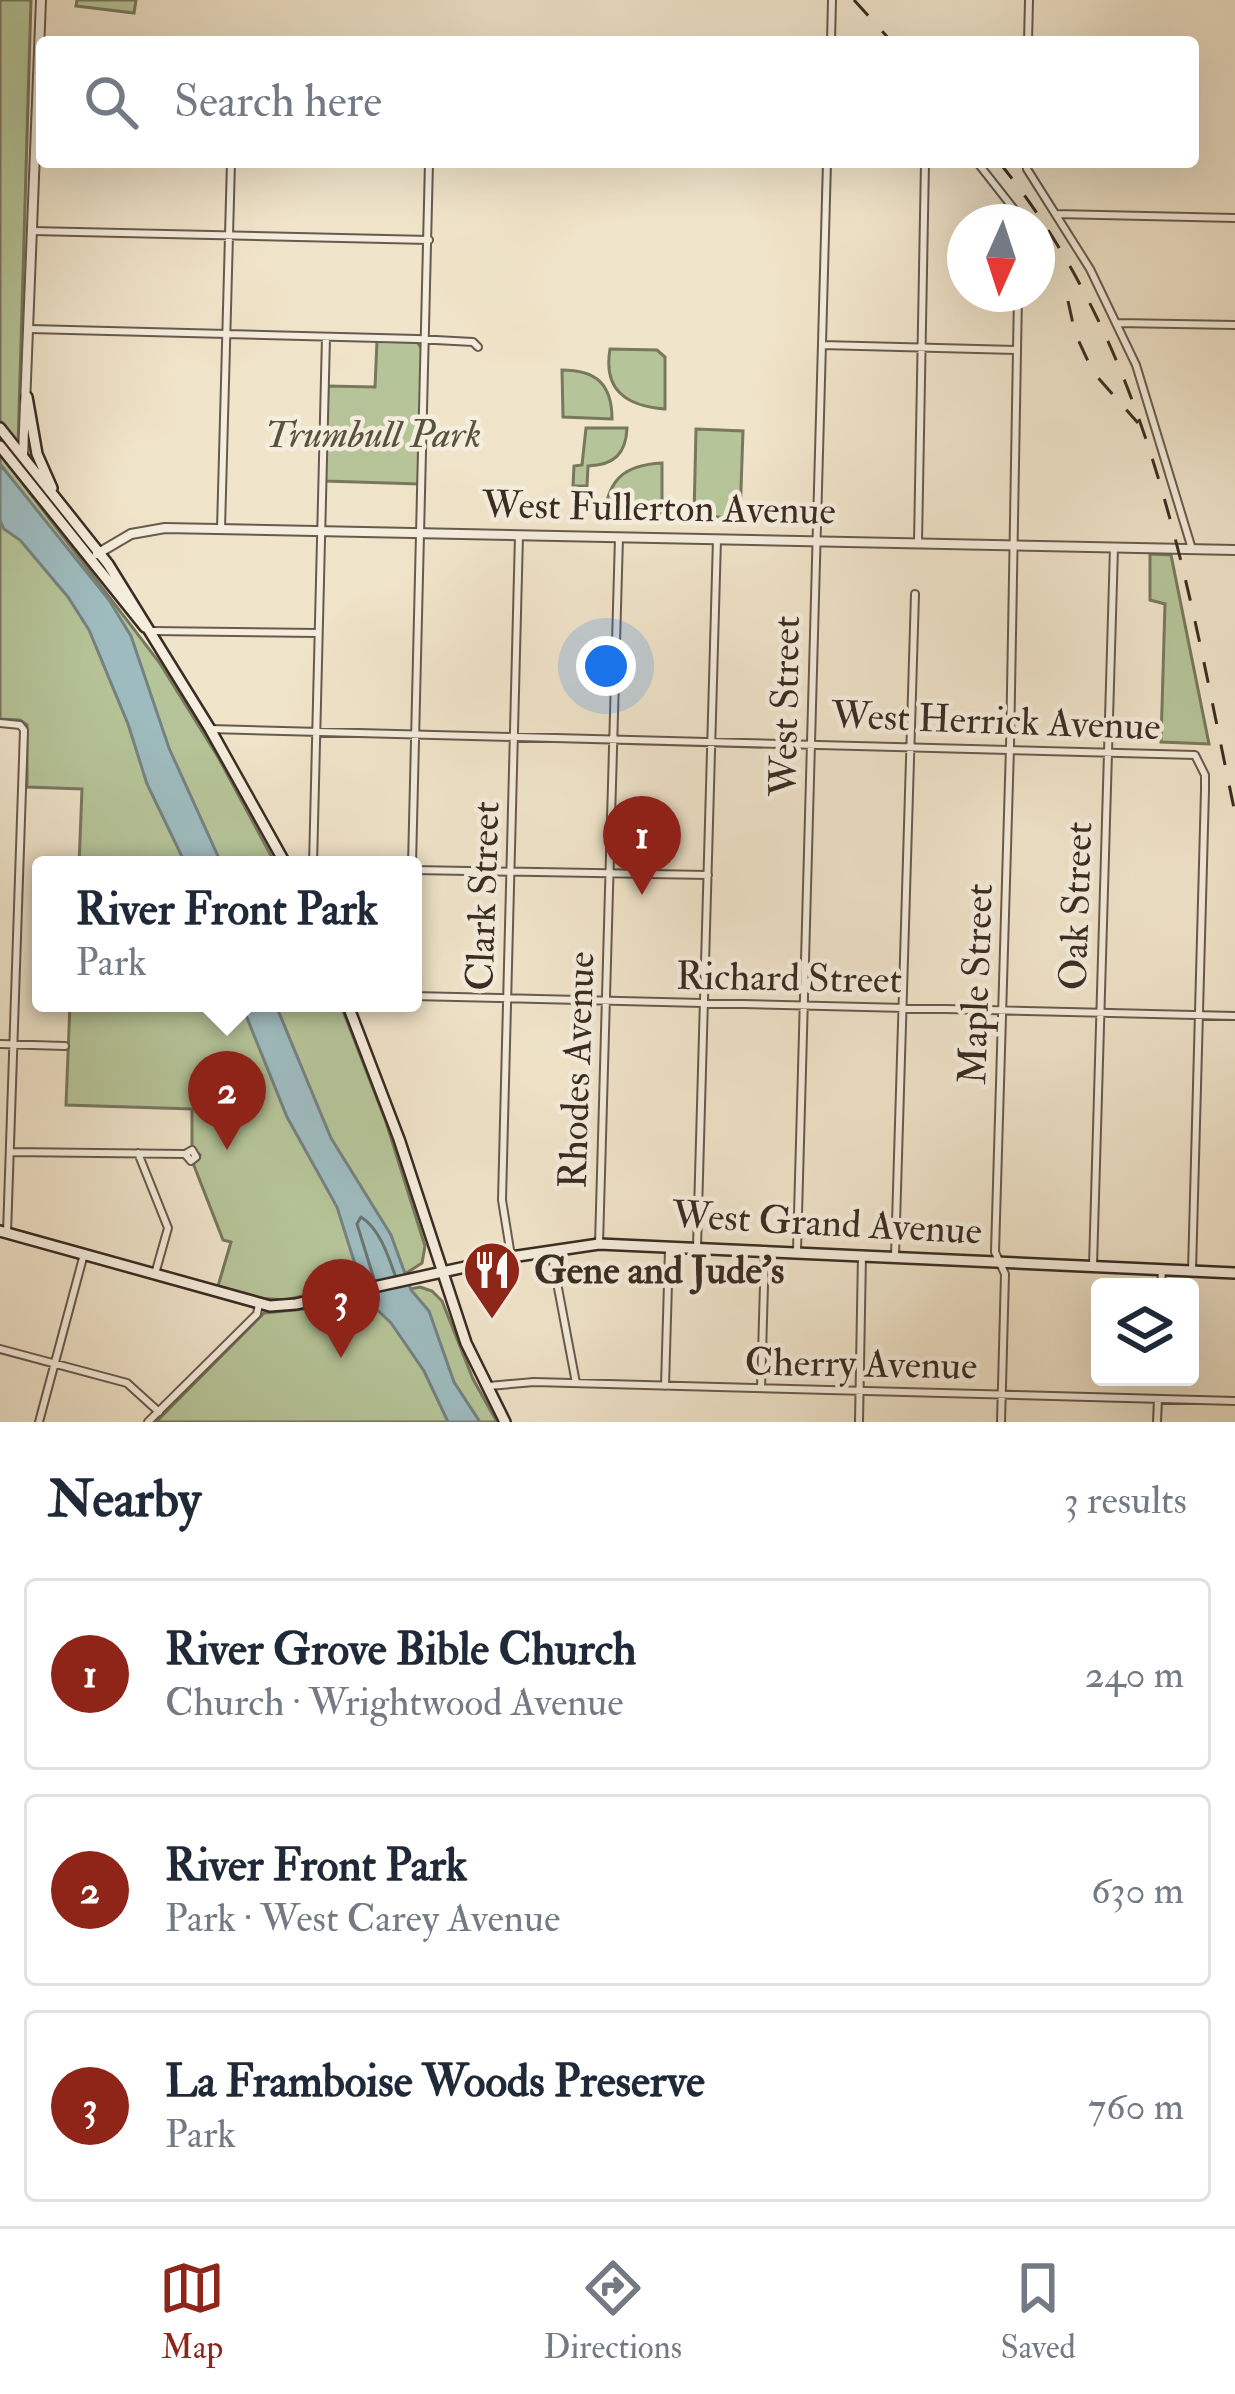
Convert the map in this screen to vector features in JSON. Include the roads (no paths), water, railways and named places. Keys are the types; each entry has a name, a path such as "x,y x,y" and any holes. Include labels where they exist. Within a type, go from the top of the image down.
{"main road":[{"path":"27,397 37,454 60,503"},
{"path":"0,428 99,552 210,729 281,856"},
{"path":"0,446 146,629"},
{"path":"350,1012 399,1139 442,1272 486,1387 505,1422"},
{"name":"West Grand Avenue","path":"4,1232 260,1304 296,1304 511,1257 598,1244 1235,1273"}],"street":[{"path":"40,36 41,0"},
{"path":"831,36 832,0"},
{"path":"1028,36 1029,0"},
{"path":"22,475 36,168"},
{"path":"220,529 231,168"},
{"path":"413,856 429,168"},
{"name":"West Street","path":"796,1252 827,168"},
{"path":"918,543 925,168"},
{"path":"982,168 1010,204"},
{"path":"1027,169 1117,323 1160,434 1192,549"},
{"path":"1056,214 1235,218"},
{"path":"32,231 429,240"},
{"name":"Maple Street","path":"1001,1422 1005,1274 995,1252 1017,312"},
{"path":"1117,323 1235,325"},
{"path":"30,329 472,342 478,347"},
{"path":"313,856 326,337"},
{"path":"822,345 1016,350"},
{"name":"West Fullerton Avenue","path":"88,559 126,536 148,530 220,529 1235,550"},
{"name":"Clark Street","path":"511,1257 502,1200 519,535"},
{"name":"Rhodes Avenue","path":"598,1244 619,537"},
{"path":"698,1247 717,539"},
{"name":"Oak Street","path":"1093,1266 1114,547"},
{"path":"895,1256 915,594"},
{"path":"146,629 319,633"},
{"path":"0,723 22,726 4,1232"},
{"name":"West Herrick Avenue","path":"210,729 1190,753 1201,762 1205,790 1200,1015"},
{"path":"422,867 709,875"},
{"name":"Richard Street","path":"422,996 1235,1016"},
{"path":"1192,1271 1200,1015"},
{"path":"0,1044 65,1046"},
{"path":"10,1151 185,1154"},
{"path":"138,1153 168,1228 155,1274"},
{"path":"665,1386 669,1245"},
{"path":"551,1250 576,1383"},
{"path":"761,1388 765,1250"},
{"path":"39,1422 84,1254"},
{"path":"859,1422 862,1255"},
{"path":"1162,1269 1162,1278"},
{"path":"148,1422 257,1314 260,1304"},
{"path":"0,1349 128,1383 159,1412"},
{"name":"Cherry Avenue","path":"486,1387 576,1383 1235,1401"},
{"path":"1157,1422 1158,1399"}],"water":[{"path":"0,464 109,600 131,636 169,748 218,856 182,856 147,784 89,630 68,597 0,520"},
{"path":"245,1012 279,1012 331,1138 391,1235 411,1290 429,1311 454,1382 480,1422 448,1422 424,1371 391,1323 366,1299 337,1207 287,1117"}],"railway":[{"path":"854,0 887,36"},
{"path":"1003,168 1051,235 1094,312 1128,390 1179,555 1235,813"},
{"path":"1068,301 1075,333 1093,372 1138,423"}],"place":[{"name":"River Grove Bible Church","path":"642,895"},
{"name":"River Front Park","path":"227,1150"},
{"name":"Gene and Jude's","path":"492,1321"},
{"name":"La Framboise Woods Preserve","path":"341,1358"}],"park label":[{"name":"Trumbull Park","path":"373,434"}]}
